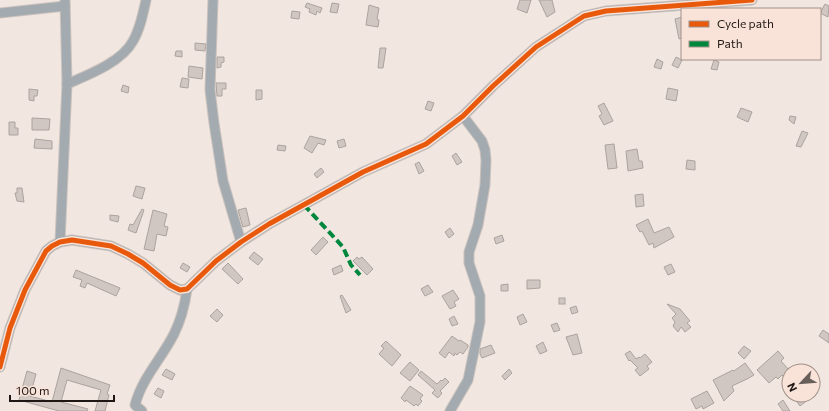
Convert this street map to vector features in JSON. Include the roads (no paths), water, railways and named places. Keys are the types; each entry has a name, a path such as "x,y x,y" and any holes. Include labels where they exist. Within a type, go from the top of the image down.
{"street":[{"path":"67,84 111,62 128,48 134,41 146,0"},
{"path":"213,0 210,90 223,181 241,242"},
{"path":"0,367 10,328 26,290 46,251 60,242 72,240 111,246 143,263 170,285 180,290 186,289 216,261 241,242 269,224 363,172 426,144 463,116 536,47 584,16 606,11 716,1 752,0"},
{"path":"0,13 65,3 67,84 60,242"},
{"path":"450,411 468,380 480,322 480,296 469,264 468,252 478,225 485,185 486,160 482,141 463,116"},
{"path":"142,411 135,405 138,394 154,364 174,334 184,306 186,289"}]}
